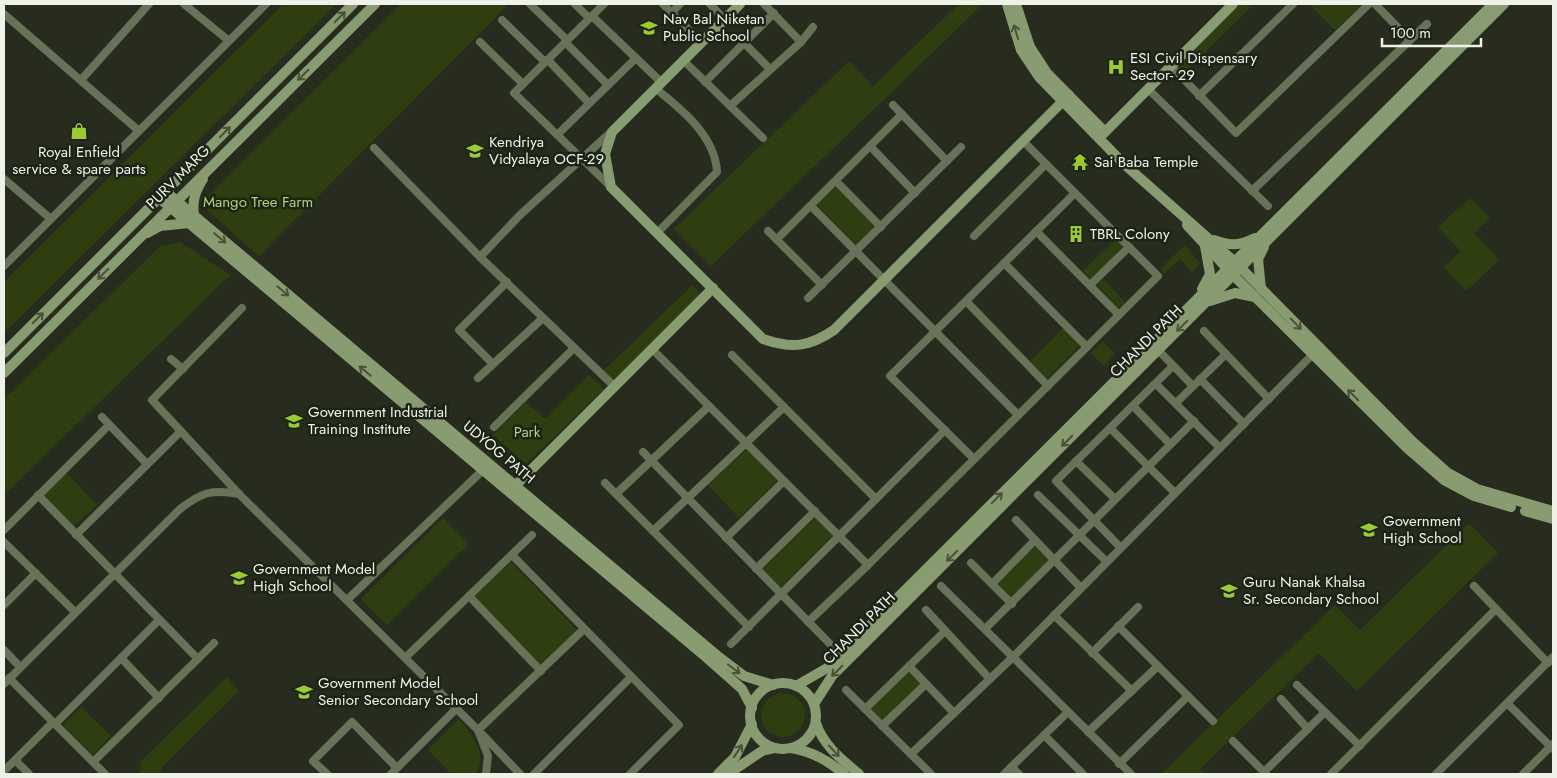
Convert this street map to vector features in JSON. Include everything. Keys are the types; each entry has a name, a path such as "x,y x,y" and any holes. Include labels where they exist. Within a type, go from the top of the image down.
{"main road":[{"name":"PURV MARG","path":"4,353 353,4"},
{"name":"PURV MARG","path":"4,373 375,4"},
{"path":"740,4 612,132 604,154 611,187 763,339 781,345 818,342 834,330 1066,98"},
{"path":"1007,4 1021,50 1039,77 1066,98"},
{"path":"1016,4 1030,47 1066,98 1166,202 1316,352 1407,448 1444,480 1474,496 1553,519"},
{"path":"1102,135 1233,4"},
{"name":"CHANDI PATH","path":"1264,239 1493,4"},
{"name":"CHANDI PATH","path":"796,686 827,668 1504,4"},
{"path":"137,239 160,226 192,220 194,193 209,167"},
{"name":"UDYOG PATH","path":"162,195 513,489 719,657 744,676 773,685"},
{"name":"UDYOG PATH","path":"192,220 483,470 513,489 707,658 742,689 752,708"},
{"path":"1208,242 1229,245 1264,239 1258,260 1258,293"},
{"path":"1200,301 1210,274 1208,242"},
{"path":"513,489 713,288"},
{"path":"1200,301 1235,293 1258,293"},
{"name":"CHANDI PATH","path":"814,704 832,676 1158,350 1200,301"},
{"path":"1316,352 1448,473 1477,489 1553,511"},
{"path":"775,748 766,744 757,736 752,724 752,708 756,698 773,685 786,683 796,686 811,698 820,735 834,753 858,774"},
{"path":"792,748 804,742 816,723"},
{"path":"718,774 735,756 752,724"},
{"path":"728,774 762,751 775,748 792,748 810,751 828,761 844,774"}],"street":[{"path":"80,80 149,4"},
{"path":"184,4 229,41"},
{"path":"4,266 266,4"},
{"path":"530,4 608,85"},
{"path":"575,4 636,58 658,85 691,117 706,141 716,164 717,172 657,233"},
{"path":"604,4 514,93 611,187"},
{"path":"664,4 701,42"},
{"path":"672,12 680,4"},
{"path":"710,4 724,19"},
{"path":"764,4 801,42"},
{"path":"1199,96 1293,4"},
{"path":"1170,66 1236,133 1369,4"},
{"path":"1375,4 1410,40"},
{"path":"705,82 774,13"},
{"path":"4,14 139,131"},
{"path":"502,20 589,103"},
{"path":"1252,192 1427,24"},
{"path":"730,106 801,42 813,27"},
{"path":"480,42 523,84"},
{"path":"744,43 770,69"},
{"path":"556,135 636,58"},
{"path":"683,60 763,138"},
{"path":"1148,89 1268,206"},
{"path":"893,104 947,161"},
{"path":"777,239 902,114"},
{"path":"480,256 520,215 612,132"},
{"path":"808,622 868,565 1158,276 1023,141"},
{"path":"870,146 915,193"},
{"path":"808,298 962,147"},
{"path":"374,148 480,256 615,387"},
{"path":"974,236 1046,164"},
{"path":"4,179 51,219"},
{"path":"836,181 881,227"},
{"path":"974,459 890,376 1075,193"},
{"path":"811,206 1018,415"},
{"path":"768,231 822,285"},
{"path":"1036,231 1119,315"},
{"path":"1090,285 1129,247"},
{"path":"1004,263 1087,346"},
{"path":"493,364 459,330 507,282"},
{"path":"966,301 1048,386"},
{"path":"242,308 152,400 239,494 406,656 520,774"},
{"path":"478,378 543,318"},
{"path":"1204,331 1269,399"},
{"path":"494,427 574,348"},
{"path":"652,349 868,565"},
{"path":"1158,350 1193,386"},
{"path":"911,754 1013,657 1316,352"},
{"path":"1176,403 1226,354"},
{"path":"732,355 876,500"},
{"path":"171,359 183,369"},
{"path":"1121,548 1056,481 1173,366"},
{"path":"1200,379 1244,424"},
{"path":"1156,384 1220,448"},
{"path":"616,494 709,406"},
{"path":"1133,406 1170,444"},
{"path":"653,531 784,407"},
{"path":"102,417 147,464"},
{"path":"985,629 1194,421"},
{"path":"4,530 109,425"},
{"path":"1110,428 1175,493"},
{"path":"732,644 945,430"},
{"path":"76,535 181,431"},
{"path":"643,452 780,595 831,645"},
{"path":"1076,462 1115,499"},
{"path":"347,600 483,470"},
{"path":"726,538 784,481"},
{"path":"605,483 749,627"},
{"path":"105,774 54,723 6,681 180,509 196,496 220,490 239,494"},
{"path":"38,495 113,575 198,659"},
{"path":"1038,495 1107,562"},
{"path":"756,569 815,511"},
{"path":"1016,520 1081,588"},
{"path":"406,656 532,535"},
{"path":"992,584 1035,540"},
{"path":"4,542 75,612"},
{"path":"512,555 679,725 630,774"},
{"path":"971,563 1012,604"},
{"path":"4,605 36,573"},
{"path":"941,586 1129,774"},
{"path":"1436,774 1551,660 1474,586"},
{"path":"469,596 541,671"},
{"path":"1092,653 1138,607"},
{"path":"1331,774 1496,609"},
{"path":"926,610 990,678"},
{"path":"1054,615 1132,691"},
{"path":"4,771 159,620"},
{"path":"1118,626 1213,721"},
{"path":"478,730 584,629"},
{"path":"865,709 945,631"},
{"path":"93,762 214,643"},
{"path":"4,650 20,667"},
{"path":"121,658 159,698"},
{"path":"909,666 954,713"},
{"path":"1088,732 1158,666"},
{"path":"534,774 631,677"},
{"path":"882,726 926,684"},
{"path":"1298,685 1360,746"},
{"path":"846,690 931,774"},
{"path":"1119,764 1188,696"},
{"path":"1281,699 1308,729"},
{"path":"1507,703 1552,746 1523,774"},
{"path":"327,774 313,760 352,722 394,771 457,708"},
{"path":"1004,774 1068,712"},
{"path":"1233,741 1265,773 1325,712"},
{"path":"478,730 488,756 486,774"},
{"path":"1044,735 1082,774"},
{"path":"15,760 29,774"},
{"path":"1011,767 1018,774"}],"green space":[{"name":"Mango Tree Farm","path":"283,4 336,4 4,333 4,282"},
{"name":"Mango Tree Farm","path":"401,4 509,4 259,256 208,211 206,198"},
{"path":"959,4 983,4 711,266 674,229 849,61 873,86"},
{"path":"1241,4 1254,4 1184,73 1177,67"},
{"path":"1309,4 1363,4 1335,30"},
{"path":"836,186 877,228 857,246 817,205"},
{"path":"1470,198 1490,218 1474,233 1499,260 1466,291 1444,267 1461,251 1438,227"},
{"path":"1115,240 1123,247 1090,279 1083,271"},
{"name":"Mango Tree Farm","path":"180,242 230,275 4,495 4,399 160,246"},
{"path":"1185,245 1200,263 1192,273 1180,259 1164,274 1160,269"},
{"path":"1103,279 1125,302 1118,308 1097,285"},
{"path":"693,285 702,295 614,381 604,370"},
{"path":"1063,328 1080,345 1047,378 1030,361"},
{"path":"1103,341 1115,354 1104,366 1091,353"},
{"name":"Park","path":"589,375 604,389 526,464 493,435 526,402 545,419"},
{"path":"747,449 777,481 739,518 708,485"},
{"path":"66,472 97,505 74,526 43,494"},
{"path":"816,517 833,535 780,587 763,569"},
{"path":"443,518 469,544 387,625 361,599"},
{"path":"1469,523 1498,553 1357,691 1319,653 1200,769 1205,774 1161,774 1335,605 1360,630"},
{"path":"1036,546 1051,560 1012,599 998,584"},
{"path":"511,562 578,631 542,666 475,596"},
{"path":"907,670 921,684 882,723 868,709"},
{"path":"227,677 239,691 162,767 161,774 140,774 141,761"},
{"path":"783,693 795,697 801,703 805,715 801,727 795,733 783,737 771,733 765,727 761,715 765,703 771,697"},
{"path":"81,707 111,736 93,755 63,725"},
{"path":"459,719 477,744 480,759 476,774 451,774 428,750"}],"place":[{"name":"Nav Bal Niketan Public School","path":"649,28"},
{"name":"ESI Civil Dispensary Sector- 29","path":"1116,67"},
{"name":"Royal Enfield service & spare parts","path":"79,131"},
{"name":"Kendriya Vidyalaya OCF-29","path":"475,151"},
{"name":"Sai Baba Temple","path":"1080,162"},
{"name":"TBRL Colony","path":"1076,234"},
{"name":"Government Industrial Training Institute","path":"294,421"},
{"name":"Government High School","path":"1369,530"},
{"name":"Government Model High School","path":"239,578"},
{"name":"Guru Nanak Khalsa Sr. Secondary School","path":"1229,591"},
{"name":"Government Model Senior Secondary School","path":"304,692"}]}
